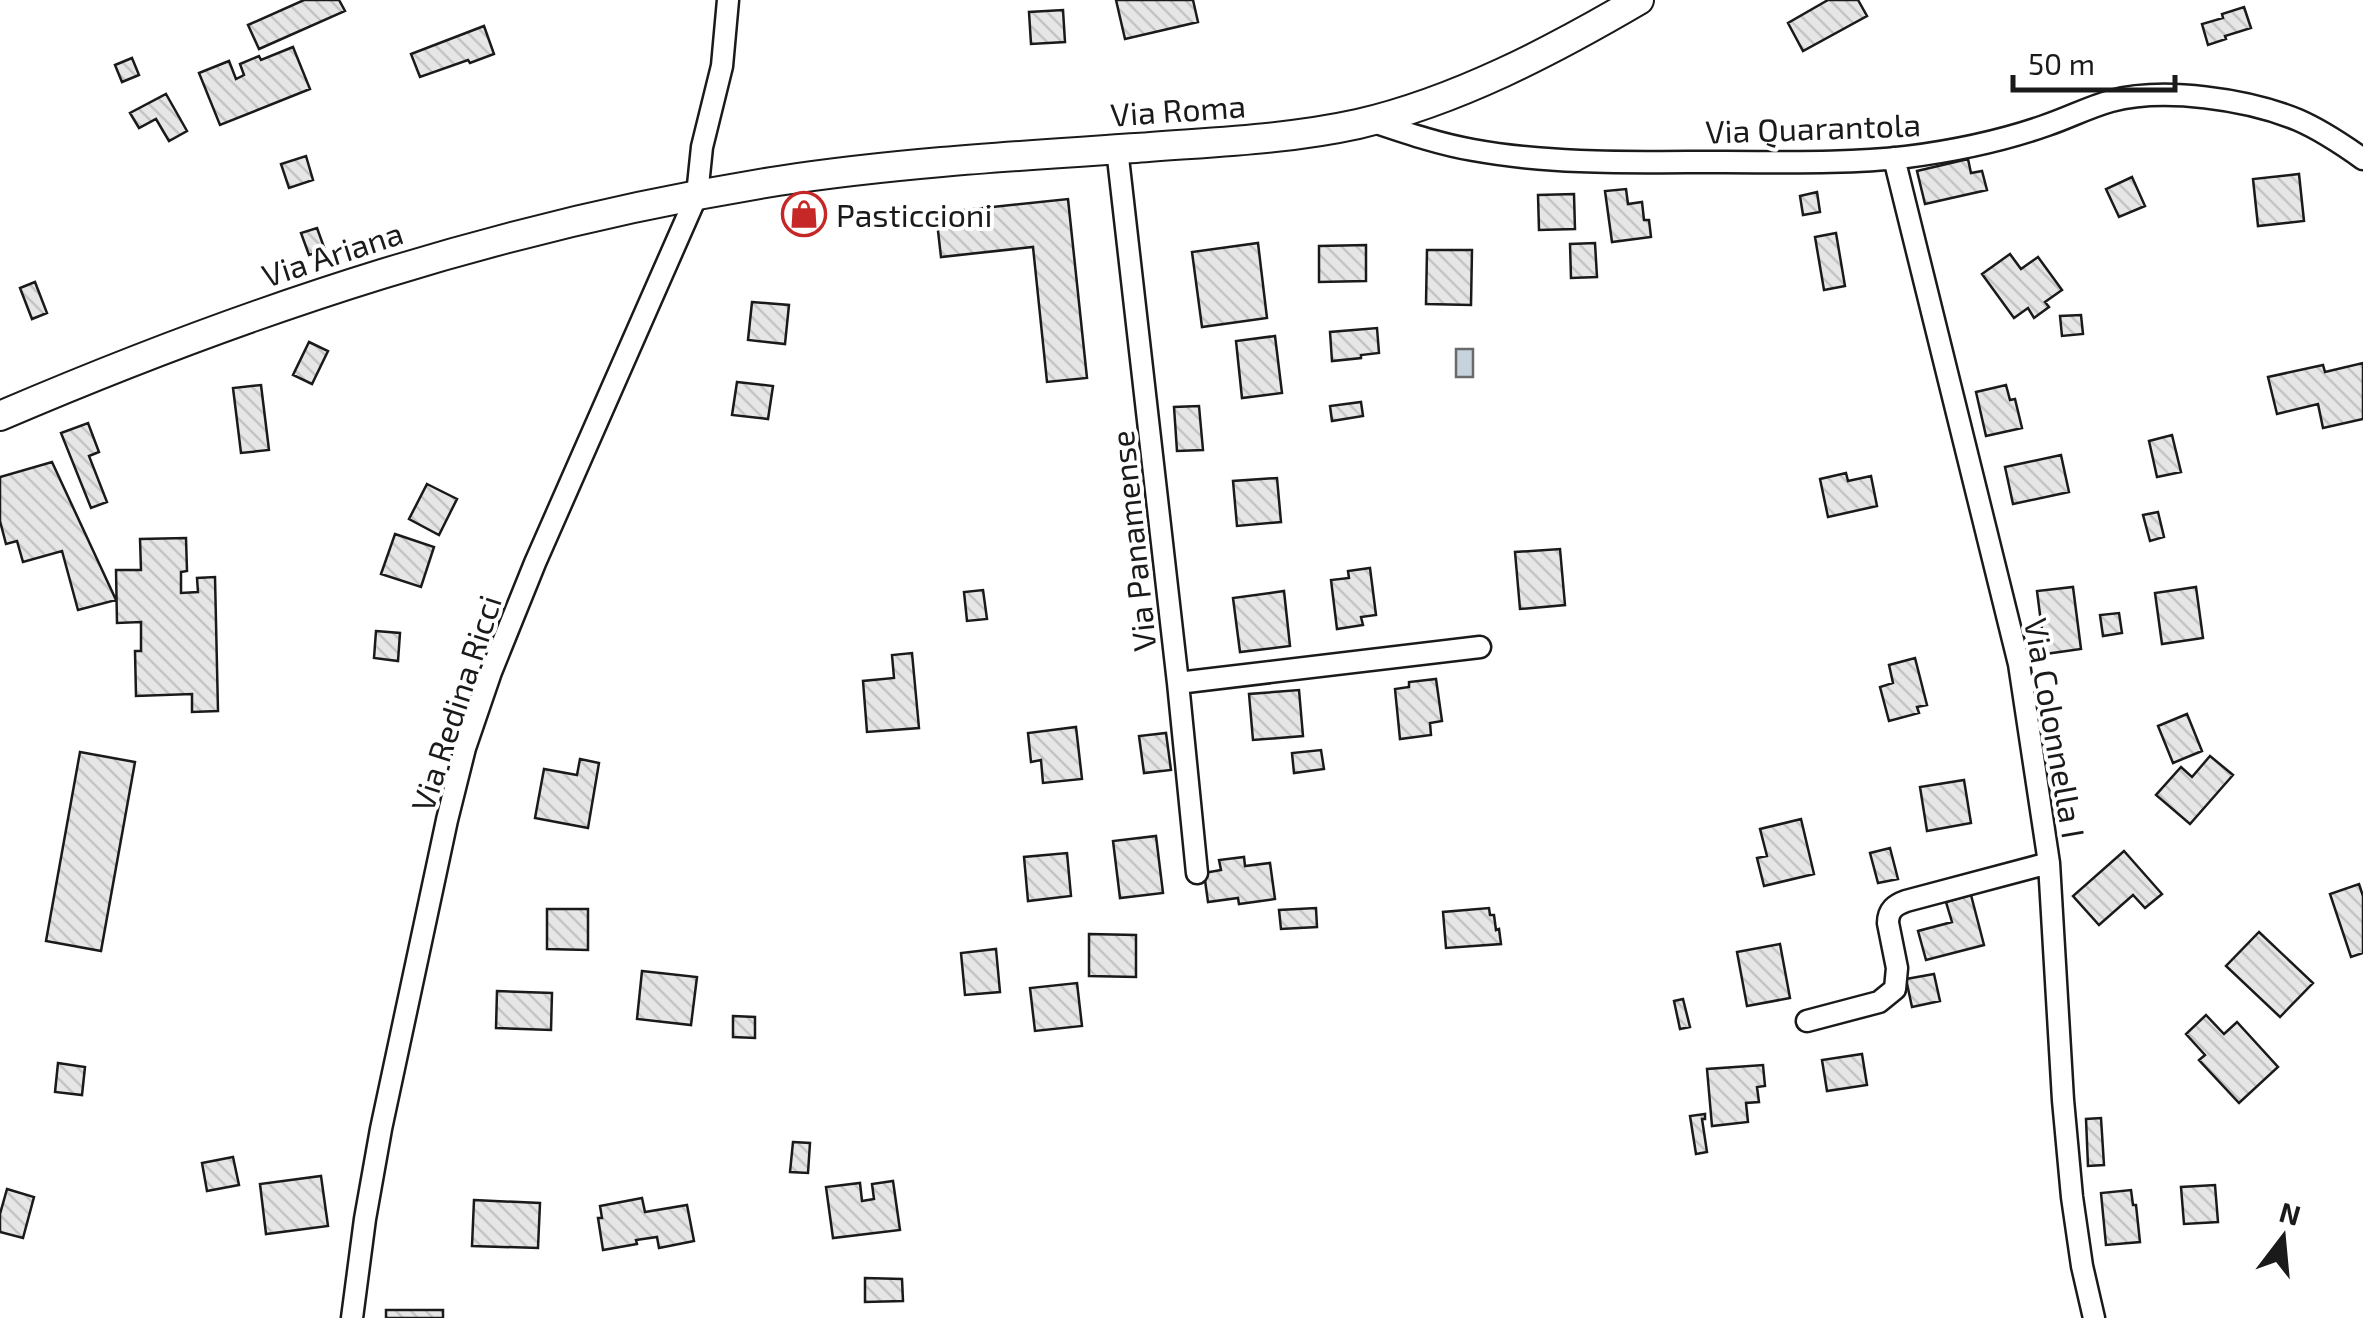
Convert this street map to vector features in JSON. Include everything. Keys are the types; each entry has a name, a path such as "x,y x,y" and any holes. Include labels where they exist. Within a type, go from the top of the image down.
{"main road":[{"name":"Via Roma","path":"697,195 888,166 1268,138 1326,130 1415,107 1486,79 1639,0"},
{"name":"Via Ariana","path":"0,416 218,328 383,272 518,234 697,195"}],"street":[{"name":"Via Redina Ricci","path":"352,1318 381,1129 446,820 465,748 534,562 697,195 702,148 722,66 728,0"},
{"name":"Via Quarantola","path":"1369,121 1462,148 1552,159 1818,162 1942,151 2045,126 2111,101 2163,96 2217,100 2273,111 2312,126 2363,159"},
{"name":"Via Panamense","path":"1118,149 1178,683 1480,648"},
{"name":"Via Colonnella I","path":"1894,158 2020,664 2048,864 2072,1197 2094,1318"},
{"path":"1178,683 1197,873"},
{"path":"1807,1021 1878,1002 1895,989 1897,968 1888,922 1894,907 2048,864"}],"shaded area":[{"path":"1456,349 1473,349 1473,377 1456,377"}],"building":[{"path":"304,0 339,0 345,11 259,49 248,25"},
{"path":"1116,0 1193,0 1198,22 1125,39"},
{"path":"1828,0 1858,0 1867,16 1803,51 1788,23"},
{"path":"2244,7 2251,28 2208,45 2202,24"},
{"path":"1063,10 1065,42 1031,44 1029,12"},
{"path":"484,26 494,54 420,77 411,54"},
{"path":"293,47 310,89 220,125 199,73 229,61 236,79 244,75 240,64"},
{"path":"132,58 139,75 122,82 115,65"},
{"path":"166,94 187,131 169,141 156,119 139,128 130,113"},
{"path":"306,156 313,180 289,188 281,164"},
{"path":"1968,159 1971,173 1982,171 1987,190 1925,204 1917,171"},
{"path":"2299,174 2304,221 2258,226 2253,179"},
{"path":"2132,177 2145,206 2119,217 2106,189"},
{"path":"1626,189 1628,204 1642,202 1651,237 1612,242 1605,191"},
{"path":"1817,192 1820,212 1803,215 1800,196"},
{"path":"1574,194 1575,229 1539,230 1538,195"},
{"path":"1068,199 1087,378 1047,382 1033,247 941,257 936,213"},
{"path":"317,228 325,250 309,255 301,233"},
{"path":"1836,233 1845,286 1824,290 1815,237"},
{"path":"1258,243 1267,318 1202,327 1192,252"},
{"path":"1595,243 1597,277 1571,278 1570,244"},
{"path":"1366,245 1366,281 1319,282 1319,246"},
{"path":"1427,250 1472,250 1471,305 1426,304"},
{"path":"2010,254 2021,269 2038,257 2062,290 2045,302 2049,307 2034,318 2028,308 2014,318 1982,274"},
{"path":"35,282 47,313 32,319 20,288"},
{"path":"752,302 789,305 785,344 748,340"},
{"path":"2081,315 2083,334 2062,336 2060,316"},
{"path":"1377,328 1379,353 1332,361 1330,332"},
{"path":"1275,336 1282,393 1242,398 1236,341"},
{"path":"309,342 328,351 312,384 293,375"},
{"path":"2363,363 2363,419 2323,428 2318,404 2277,414 2268,377 2323,365 2325,372"},
{"path":"737,382 773,386 768,419 732,415"},
{"path":"261,385 269,450 241,453 233,388"},
{"path":"2006,385 2010,400 2015,399 2022,428 1986,436 1976,392"},
{"path":"1361,402 1363,416 1332,421 1330,406"},
{"path":"1199,406 1203,450 1177,451 1174,407"},
{"path":"88,423 99,452 89,456 107,502 91,508 61,433"},
{"path":"2172,435 2181,472 2157,477 2149,441"},
{"path":"2061,455 2069,492 2013,504 2005,467"},
{"path":"52,462 116,600 78,610 62,551 23,562 17,541 6,544 0,521 0,477"},
{"path":"1846,473 1848,481 1871,476 1877,506 1828,517 1820,479"},
{"path":"1277,478 1281,522 1237,526 1233,481"},
{"path":"427,484 457,499 439,535 409,519"},
{"path":"2158,512 2164,537 2150,541 2143,515"},
{"path":"395,534 434,547 421,587 381,574"},
{"path":"186,538 187,571 181,572 181,593 198,592 197,578 215,577 218,711 192,712 192,694 136,696 135,651 141,651 141,622 117,623 116,570 141,570 140,539"},
{"path":"1560,549 1565,605 1520,609 1515,552"},
{"path":"1370,568 1376,615 1361,617 1363,625 1337,629 1331,580 1349,578 1348,571"},
{"path":"2073,587 2081,649 2045,654 2037,591"},
{"path":"2196,587 2203,638 2162,644 2155,593"},
{"path":"983,590 987,619 967,621 964,592"},
{"path":"1284,591 1290,646 1240,652 1233,598"},
{"path":"2119,613 2122,633 2103,636 2100,615"},
{"path":"376,631 400,633 398,661 374,658"},
{"path":"912,653 919,728 867,732 863,681 894,678 892,655"},
{"path":"1915,658 1927,705 1917,707 1919,713 1889,721 1880,687 1893,683 1889,665"},
{"path":"1436,679 1442,721 1430,723 1431,735 1400,739 1395,689 1409,687 1409,682"},
{"path":"1299,690 1303,736 1253,740 1249,694"},
{"path":"2187,714 2202,751 2173,763 2158,726"},
{"path":"1076,727 1082,779 1043,783 1041,760 1031,762 1028,733"},
{"path":"1166,733 1171,770 1144,773 1139,736"},
{"path":"1321,750 1324,769 1294,773 1292,753"},
{"path":"80,752 135,762 101,951 46,941"},
{"path":"2210,756 2233,775 2190,824 2156,795 2181,767 2192,777"},
{"path":"580,759 599,763 588,828 535,818 544,769 577,775"},
{"path":"1964,780 1971,823 1927,831 1920,787"},
{"path":"1801,819 1814,874 1764,886 1757,858 1767,856 1760,829"},
{"path":"1156,836 1163,893 1120,898 1113,841"},
{"path":"1890,848 1898,879 1878,883 1870,853"},
{"path":"2124,851 2162,894 2145,908 2133,895 2099,925 2073,896"},
{"path":"1067,853 1071,896 1028,901 1024,857"},
{"path":"1244,857 1245,866 1270,863 1275,899 1239,904 1238,898 1208,902 1204,873 1221,870 1219,860"},
{"path":"2359,884 2363,896 2363,953 2351,957 2330,894"},
{"path":"1971,895 1984,945 1926,960 1918,931 1952,922 1946,902"},
{"path":"1316,908 1317,927 1281,929 1279,910"},
{"path":"1489,908 1501,944 1446,948 1443,912"},
{"path":"547,909 588,909 588,950 547,949"},
{"path":"2259,932 2313,983 2280,1017 2226,966"},
{"path":"1089,934 1136,935 1136,977 1089,976"},
{"path":"1780,944 1790,998 1747,1006 1737,952"},
{"path":"996,949 1000,992 965,995 961,953"},
{"path":"642,971 697,977 691,1025 637,1019"},
{"path":"1934,974 1940,1001 1912,1007 1906,979"},
{"path":"1077,983 1082,1026 1035,1031 1030,988"},
{"path":"497,991 552,993 551,1030 496,1028"},
{"path":"1683,999 1690,1027 1680,1029 1674,1001"},
{"path":"2206,1015 2224,1034 2237,1022 2278,1067 2239,1103 2199,1060 2205,1055 2186,1034"},
{"path":"733,1016 755,1017 755,1038 733,1037"},
{"path":"1862,1054 1867,1085 1827,1091 1822,1060"},
{"path":"58,1063 85,1067 82,1095 55,1092"},
{"path":"1763,1065 1765,1086 1757,1087 1759,1102 1746,1103 1748,1122 1712,1126 1707,1069"},
{"path":"1705,1114 1702,1119 1707,1152 1696,1154 1690,1116"},
{"path":"2101,1118 2104,1165 2088,1166 2086,1119"},
{"path":"793,1142 810,1143 808,1173 790,1172"},
{"path":"233,1157 239,1185 207,1191 202,1163"},
{"path":"321,1176 328,1226 266,1234 260,1184"},
{"path":"893,1181 900,1230 833,1238 826,1187 860,1183 862,1201 874,1199 872,1184"},
{"path":"2215,1185 2218,1222 2184,1224 2181,1187"},
{"path":"7,1189 34,1197 23,1238 0,1232"},
{"path":"2131,1190 2140,1242 2106,1245 2101,1193"},
{"path":"642,1198 645,1212 687,1205 694,1241 659,1248 657,1237 603,1250 600,1206"},
{"path":"474,1200 540,1203 538,1248 472,1246"},
{"path":"865,1278 902,1279 903,1301 865,1302"},
{"path":"386,1310 443,1310 443,1318 386,1318"}],"place":[{"name":"Pasticcioni","path":"804,214"}]}
